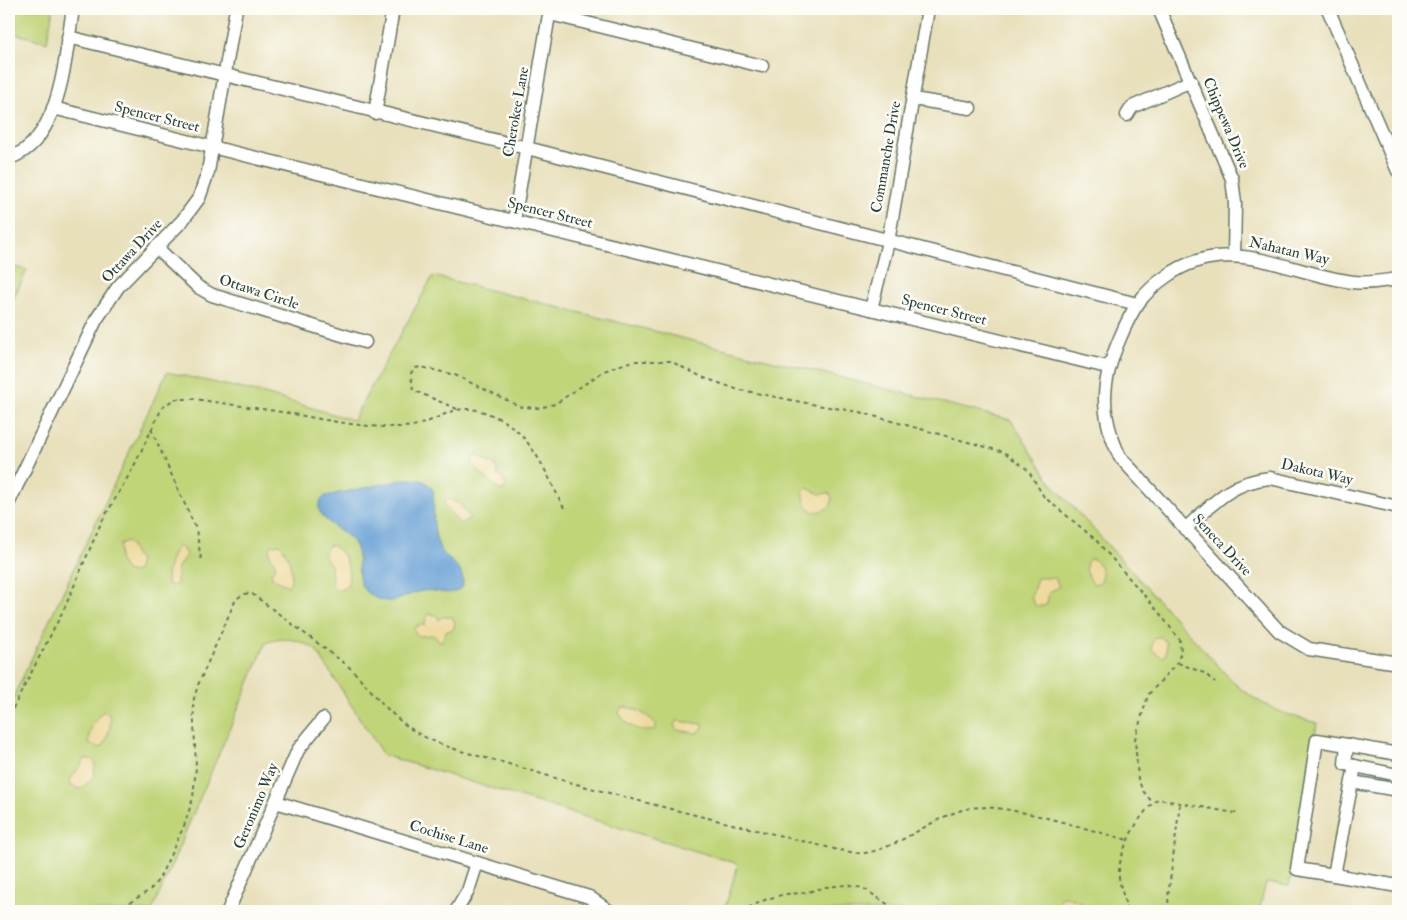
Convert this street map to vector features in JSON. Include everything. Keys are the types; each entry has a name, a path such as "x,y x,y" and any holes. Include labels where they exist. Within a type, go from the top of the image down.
{"street":[{"path":"9,158 17,155 40,135 53,108 58,94 73,9"},
{"name":"Ottawa Drive","path":"9,502 96,320 118,287 182,220 199,198 208,172 213,148 236,9"},
{"path":"375,113 393,9"},
{"name":"Commanche Drive","path":"871,309 888,242 928,9"},
{"name":"Chippewa Drive","path":"1159,9 1232,179 1236,204 1234,256"},
{"path":"1328,9 1394,150 1398,171"},
{"path":"550,11 762,66"},
{"name":"Cherokee Lane","path":"514,221 550,11"},
{"path":"68,37 375,113 527,148 888,242 1137,304"},
{"path":"1127,115 1132,107 1190,81"},
{"path":"913,99 970,108"},
{"name":"Spencer Street","path":"53,108 1107,367"},
{"name":"Ottawa Circle","path":"156,247 198,287 212,295 365,342"},
{"name":"Nahatan Way","path":"1107,367 1127,320 1147,290 1182,266 1202,258 1248,256 1352,282 1370,283 1398,278"},
{"name":"Seneca Drive","path":"1107,367 1105,417 1109,434 1120,457 1279,630 1309,649 1398,663"},
{"name":"Dakota Way","path":"1185,529 1229,490 1252,480 1270,478 1398,507"},
{"name":"Geronimo Way","path":"228,911 298,750 323,719"},
{"path":"1398,754 1317,740 1297,868 1398,886"},
{"path":"1347,745 1344,764 1398,775"},
{"path":"1334,875 1355,766"},
{"path":"1352,782 1398,790"},
{"name":"Cochise Lane","path":"276,802 589,897 609,911"},
{"path":"456,911 468,891 477,863"}],"path":[{"path":"564,508 529,444 516,429 500,419 478,410 457,409 413,390 411,374 415,368 421,367 455,375 521,407 539,408 555,404 604,371 632,361 670,361 702,377 736,389 859,412 1004,452 1028,470 1044,497 1095,539 1174,630 1180,640 1181,652 1177,663 1148,694 1134,739 1138,779 1143,791 1153,803"},
{"path":"9,716 65,607 101,523 133,468 162,408 174,399 194,399 251,407 351,424 403,427 427,421 457,409"},
{"path":"151,429 196,529 201,559"},
{"path":"116,911 150,890 159,878 184,826 194,790 196,767 193,702 198,685 236,600 244,594 251,593 348,666 361,678 373,695 417,733 439,744 551,777 838,850 864,853 885,847 947,817 971,808 991,808 1018,813 1128,840"},
{"path":"1177,663 1204,673 1215,682"},
{"path":"1126,911 1118,869 1128,840 1139,820 1153,803 1158,799 1240,814"},
{"path":"1169,911 1168,897 1180,803"},
{"path":"741,911 767,899 785,894 804,893 826,887 846,885 863,888 898,911"}],"green space":[{"path":"9,9 53,9 47,42 9,32"},
{"path":"9,266 27,270 9,308"},
{"path":"433,276 1011,420 1052,484 1234,683 1254,698 1273,708 1317,723 1289,886 1266,883 1259,911 724,911 738,864 383,755 316,650 304,643 286,639 266,643 152,911 9,911 9,706 167,372 261,393 353,420"}],"sand":[{"path":"477,455 494,464 498,470 497,475 502,477 506,486 504,490 499,490 472,465 473,458"},
{"path":"807,488 820,494 829,493 832,497 831,506 820,511 812,511 804,498 803,491"},
{"path":"449,499 460,504 470,518 461,524 445,506 444,501"},
{"path":"127,541 139,560 138,570 133,573 126,571 119,559 120,544"},
{"path":"279,544 286,552 290,564 291,581 289,586 273,579 271,573 276,566 269,551 272,545"},
{"path":"329,545 339,551 348,568 349,581 347,587 342,589 337,589 332,585 331,566 323,554"},
{"path":"178,547 183,549 186,555 177,569 177,584 172,586 167,583 168,573 171,559"},
{"path":"1089,559 1093,559 1100,566 1102,572 1101,582 1094,584 1090,579 1086,568"},
{"path":"1037,578 1055,578 1059,587 1049,592 1047,604 1043,606 1036,606 1031,598"},
{"path":"430,614 436,615 439,620 442,617 452,617 455,623 453,630 446,631 441,642 433,635 420,636 415,633 414,628 419,625 425,625 426,617"},
{"path":"1155,637 1161,637 1166,642 1166,654 1162,657 1152,650 1152,643"},
{"path":"623,707 636,710 645,715 656,724 656,729 645,731 629,725 619,712"},
{"path":"102,712 107,712 109,715 110,724 105,742 99,748 89,743 89,739 94,723"},
{"path":"677,721 703,724 703,728 697,733 677,730 674,725"},
{"path":"85,759 91,759 95,763 94,777 81,789 71,786 70,780"},
{"path":"1065,896 1082,903 1081,908 1074,911 1062,911 1064,905 1060,901 1060,897"}],"water":[{"path":"407,479 425,482 431,486 433,490 434,527 437,541 443,553 461,573 463,586 449,593 423,591 398,600 380,600 365,591 361,585 357,551 354,544 350,538 322,516 319,510 320,503 325,496"}]}
